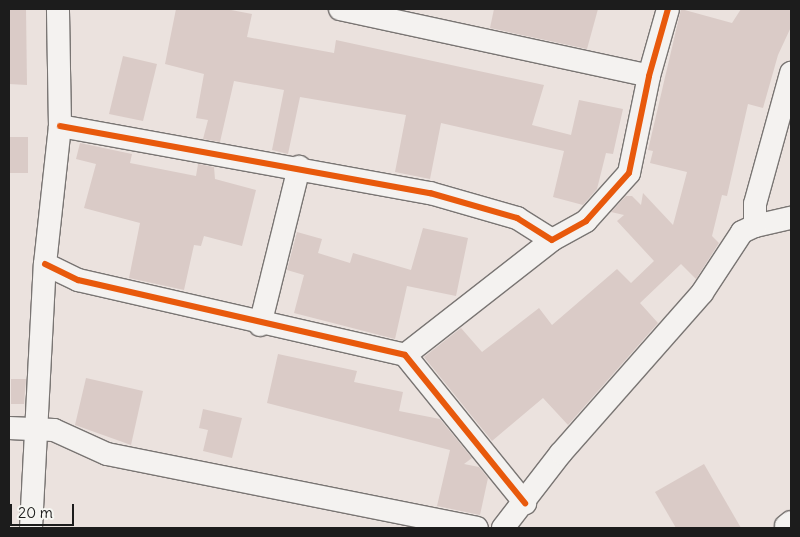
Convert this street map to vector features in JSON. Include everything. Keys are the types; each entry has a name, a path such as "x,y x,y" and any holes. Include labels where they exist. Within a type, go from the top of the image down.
{"street":[{"path":"31,528 45,264 60,126 58,9"},
{"path":"340,9 648,76"},
{"path":"406,355 552,240 586,221 628,173 648,76 668,9"},
{"path":"755,226 755,204 791,73"},
{"path":"60,126 430,193 522,220 552,240"},
{"path":"260,325 299,168"},
{"path":"503,528 525,503 561,453 702,293 742,232 755,226 791,218"},
{"path":"45,264 78,280 260,325 406,355 525,503"},
{"path":"9,428 54,430 107,454 477,528"}],"building":[{"path":"9,9 26,9 27,85 9,84"},
{"path":"176,9 226,9 252,14 247,37 334,53 336,40 544,85 532,125 571,135 579,100 623,109 613,154 606,153 597,189 583,205 553,197 564,151 441,123 430,179 395,172 406,115 300,97 288,154 272,150 284,90 234,81 220,142 203,139 208,120 196,118 204,74 165,64"},
{"path":"494,9 598,9 587,49 490,28"},
{"path":"681,9 732,23 741,9 791,9 791,27 778,55 763,108 748,104 727,196 722,195 712,236 719,243 696,279 681,264 640,303 658,323 568,425 543,398 492,441 424,357 461,328 482,352 539,308 552,325 617,269 631,283 654,261 617,221 624,215 611,212 626,196 632,196 641,205 643,193 673,225 687,172 650,163 653,151 648,150"},
{"path":"123,56 157,64 143,121 109,114"},
{"path":"9,137 28,137 28,173 9,173"},
{"path":"80,143 132,154 130,163 196,176 198,164 214,167 215,179 256,190 242,246 204,236 201,246 194,245 184,290 129,278 140,223 84,208 96,164 76,159"},
{"path":"423,228 468,238 456,296 407,286 395,339 294,313 304,275 287,270 297,232 322,239 318,253 350,263 353,253 411,270"},
{"path":"278,354 357,371 354,382 403,392 399,411 440,419 472,458 464,464 479,467 488,478 480,515 437,506 450,450 267,403"},
{"path":"86,378 143,391 131,445 75,425"},
{"path":"11,379 26,379 24,404 11,404"},
{"path":"203,409 242,418 232,458 203,451 208,430 199,428"},
{"path":"704,464 741,528 676,528 655,492"}],"cycle path":[{"path":"60,126 430,193 517,218 552,240 586,221 629,173 649,76 668,9"},
{"path":"45,264 78,280 405,355 525,503"}]}
